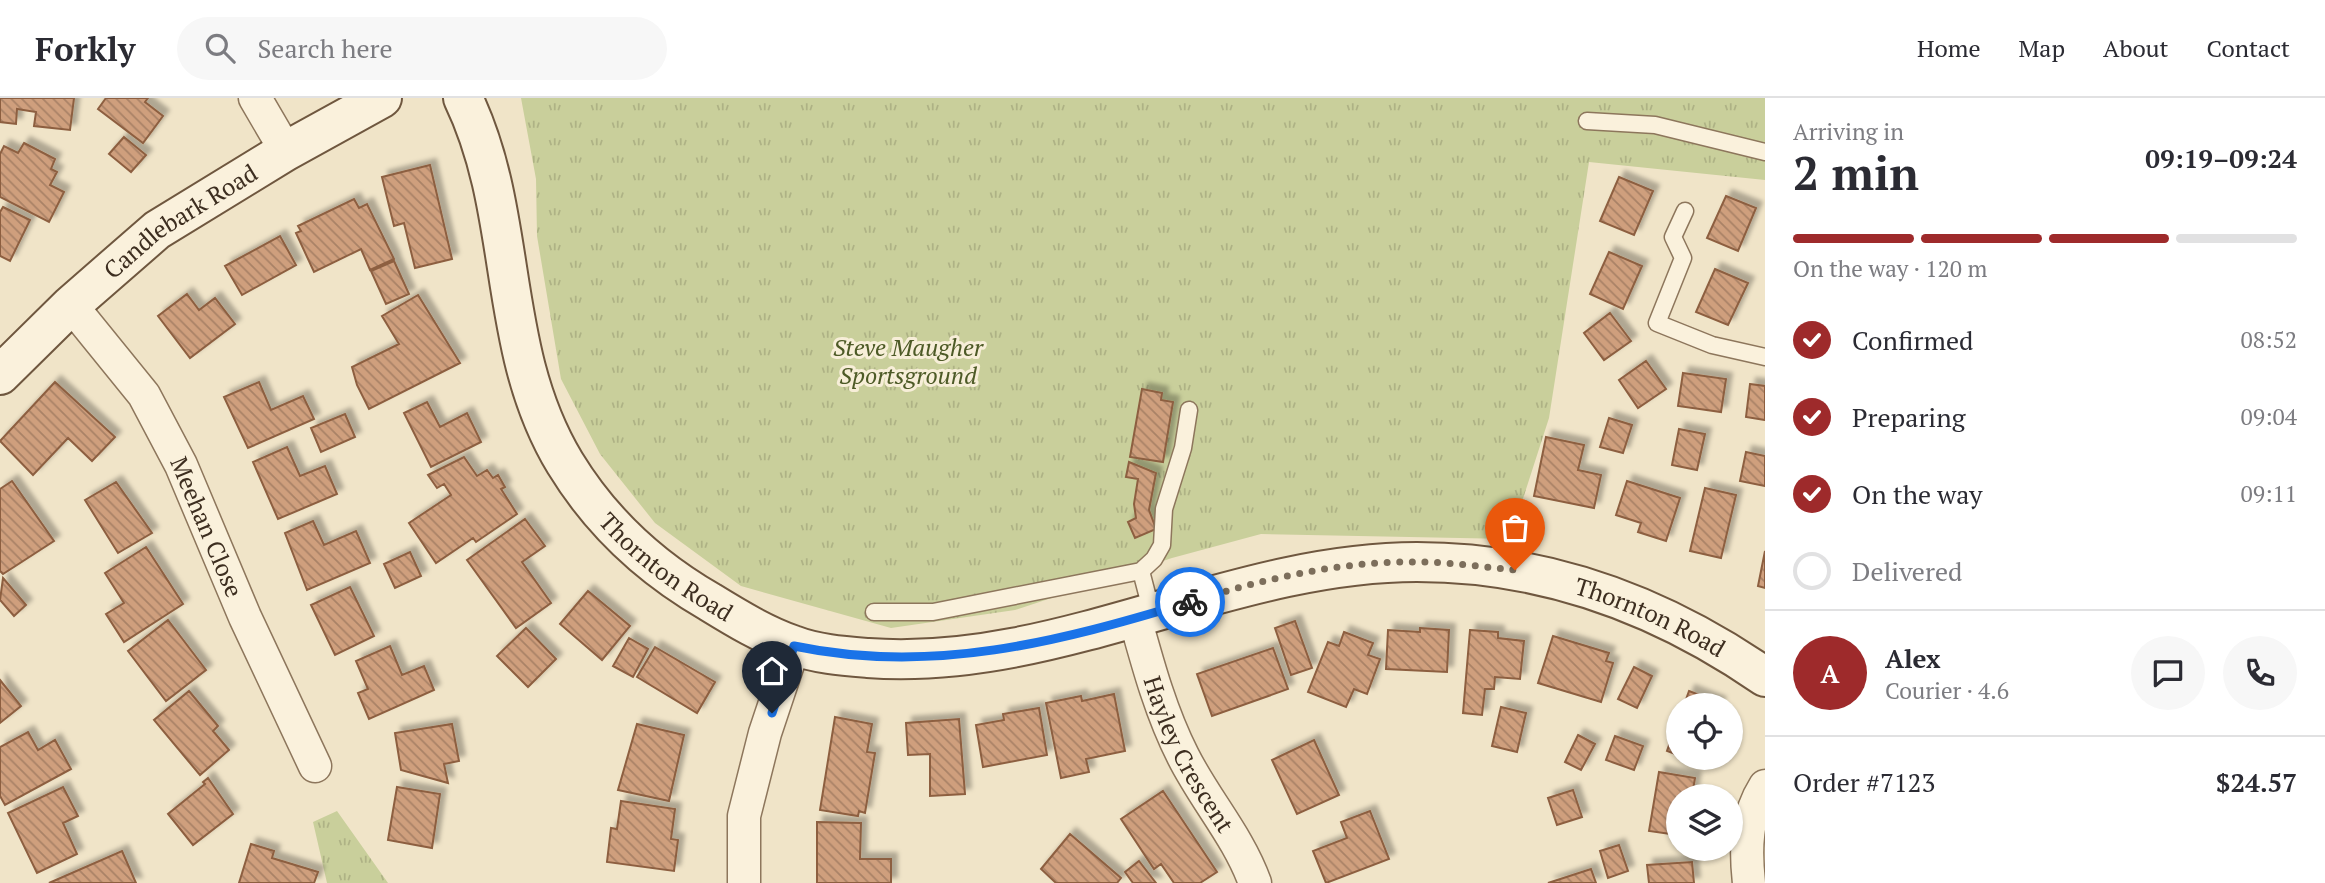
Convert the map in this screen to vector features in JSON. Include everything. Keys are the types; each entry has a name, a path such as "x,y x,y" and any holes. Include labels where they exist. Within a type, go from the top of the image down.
{"street":[{"path":"255,98 286,151"},
{"name":"Candlebark Road","path":"0,375 71,305 157,230 286,151 382,98"},
{"name":"Thornton Road","path":"463,98 495,189 510,304 521,357 537,408 565,462 590,499 629,544 674,581 737,618 794,646 837,655 890,659 939,658 1063,637 1296,573 1361,565 1418,562 1515,570 1568,581 1639,606 1715,643 1765,677"},
{"name":"Meehan Close","path":"71,305 144,395 181,465 245,617 315,766"},
{"name":"Hayley Crescent","path":"1143,616 1164,712 1183,757 1222,818 1255,883"},
{"path":"744,883 744,816 765,733 794,646"},
{"path":"1749,883 1747,837 1752,806 1765,786"}],"lane":[{"path":"1587,121 1655,125 1765,152"},
{"path":"1685,211 1673,237 1683,258 1657,323 1712,345 1765,357"},
{"path":"874,612 933,612 1141,571 1154,559 1162,545 1164,509 1175,466 1183,449 1189,410"},
{"path":"1141,571 1143,616"}],"green space":[{"name":"Steve Maugher Sportsground","path":"521,98 1765,98 1765,180 1589,162 1549,418 1510,539 1261,534 1172,558 1015,610 891,628 741,586 655,523 600,454 561,379 537,236 536,179"},
{"path":"337,811 388,883 327,883 313,822"}],"building":[{"path":"0,98 74,98 70,130 34,126 36,112 17,109 16,124 0,122"},
{"path":"106,98 148,98 145,102 163,116 143,143 98,109"},
{"path":"124,137 146,155 131,172 109,154"},
{"path":"24,143 55,159 51,169 57,172 50,185 64,192 49,222 0,197 0,154 4,146 18,153"},
{"path":"430,165 452,259 415,268 404,223 394,226 382,177"},
{"path":"1619,177 1653,191 1634,235 1600,221"},
{"path":"1726,196 1756,208 1738,251 1707,238"},
{"path":"354,199 359,208 367,204 394,259 370,270 361,249 314,272 296,233 301,231 298,226"},
{"path":"3,207 30,220 10,261 0,256 0,212"},
{"path":"280,236 296,265 242,295 225,266"},
{"path":"1609,252 1642,266 1623,309 1590,294"},
{"path":"394,261 409,294 386,304 371,271"},
{"path":"1715,269 1748,283 1728,325 1696,312"},
{"path":"187,294 199,310 215,298 235,324 190,358 158,316"},
{"path":"418,295 460,363 369,409 357,385 352,367 399,344 382,316"},
{"path":"1610,313 1631,341 1604,360 1584,333"},
{"path":"1646,361 1666,389 1638,408 1619,380"},
{"path":"1683,373 1726,379 1721,412 1678,406"},
{"path":"55,382 115,437 92,461 68,438 33,475 0,441"},
{"path":"259,382 271,410 303,396 314,419 248,448 224,397"},
{"path":"1750,384 1765,386 1765,420 1746,417"},
{"path":"1142,389 1162,393 1161,400 1173,402 1163,462 1130,457"},
{"path":"427,402 440,427 467,413 481,442 431,467 404,413"},
{"path":"345,414 355,437 321,452 311,428"},
{"path":"1609,418 1632,425 1623,453 1600,447"},
{"path":"1679,429 1705,434 1697,470 1672,465"},
{"path":"1546,437 1584,445 1578,470 1601,475 1594,508 1534,496"},
{"path":"287,447 300,476 325,466 337,494 278,519 253,462"},
{"path":"1746,452 1765,456 1765,486 1740,481"},
{"path":"464,457 477,476 487,470 493,478 498,475 505,487 501,489 517,514 476,542 473,538 436,563 409,523 451,495 444,484 437,488 428,475"},
{"path":"1129,462 1156,473 1149,510 1156,529 1135,538 1128,522 1136,518 1134,504 1138,479 1126,477"},
{"path":"12,481 54,541 3,574 0,571 0,489"},
{"path":"1627,481 1680,498 1666,541 1638,532 1641,523 1616,515"},
{"path":"116,482 152,533 118,553 85,500"},
{"path":"1705,488 1736,495 1721,558 1690,551"},
{"path":"525,519 545,546 522,562 551,603 516,628 467,560"},
{"path":"313,521 324,545 356,531 370,563 307,590 285,533"},
{"path":"146,547 183,604 124,642 106,614 124,603 105,573"},
{"path":"1765,551 1765,588 1758,586"},
{"path":"410,552 421,576 395,588 384,564"},
{"path":"3,578 26,605 14,616 0,600"},
{"path":"350,587 374,636 335,655 311,605"},
{"path":"588,591 630,626 602,660 560,624"},
{"path":"168,620 206,670 166,701 128,651"},
{"path":"1295,621 1312,668 1291,675 1275,628"},
{"path":"526,628 556,659 528,687 497,656"},
{"path":"1420,628 1449,630 1447,672 1386,669 1388,630 1420,632"},
{"path":"1470,630 1498,632 1498,638 1524,641 1520,679 1495,677 1494,689 1485,689 1482,715 1463,713"},
{"path":"1344,632 1373,643 1368,655 1380,659 1367,694 1354,689 1346,707 1308,692 1328,642 1339,646"},
{"path":"1553,636 1609,653 1606,661 1613,663 1601,702 1538,683"},
{"path":"629,638 648,649 633,677 613,666"},
{"path":"390,646 402,675 424,666 434,690 369,719 358,693 368,689 356,661"},
{"path":"655,647 715,682 697,713 637,677"},
{"path":"1273,648 1288,689 1212,716 1197,674"},
{"path":"1634,667 1652,676 1637,708 1618,699"},
{"path":"0,680 21,706 0,723"},
{"path":"189,691 218,726 213,731 229,750 200,775 154,720"},
{"path":"1114,694 1125,751 1086,759 1089,772 1061,778 1046,703 1081,696 1082,701"},
{"path":"1501,707 1526,713 1517,752 1492,746"},
{"path":"1039,708 1047,755 983,767 976,725 1004,720 1003,714"},
{"path":"835,717 872,724 867,752 875,753 865,813 859,811 858,816 820,810"},
{"path":"959,719 965,794 930,796 930,754 908,755 906,723"},
{"path":"452,724 459,761 444,764 448,783 401,770 395,733"},
{"path":"637,724 684,735 669,801 618,790"},
{"path":"28,732 38,750 55,740 71,769 5,805 0,796 0,747"},
{"path":"1578,735 1595,744 1581,770 1565,762"},
{"path":"1615,736 1643,746 1634,770 1606,760"},
{"path":"1314,740 1339,795 1297,814 1272,760"},
{"path":"1659,772 1695,778 1694,784 1666,784 1666,833 1649,831"},
{"path":"208,778 233,814 193,845 168,814 205,784 203,782"},
{"path":"63,787 78,816 63,823 77,854 37,873 8,813"},
{"path":"397,787 440,794 432,848 388,840"},
{"path":"1573,790 1582,817 1557,825 1548,798"},
{"path":"1163,791 1217,872 1200,883 1174,883 1161,864 1154,869 1121,819"},
{"path":"621,801 675,809 671,839 678,840 674,871 607,862 611,828 617,829"},
{"path":"1370,811 1389,859 1326,883 1313,851 1347,838 1341,822"},
{"path":"817,822 861,823 860,859 891,859 891,883 817,883"},
{"path":"1070,834 1121,878 1117,883 1056,883 1041,869"},
{"path":"251,844 274,851 272,858 318,872 314,883 239,883"},
{"path":"1619,845 1628,871 1608,878 1600,851"},
{"path":"122,851 136,883 49,883"},
{"path":"1139,861 1156,883 1133,883 1125,872"},
{"path":"1692,862 1694,883 1649,883 1647,865"},
{"path":"1591,869 1596,883 1548,883"}],"way so far":[{"path":"1190,602 1296,573 1361,565 1418,562 1515,570"}],"route":[{"path":"772,713 794,646 837,655 890,659 939,658 1063,637 1190,602"}]}
